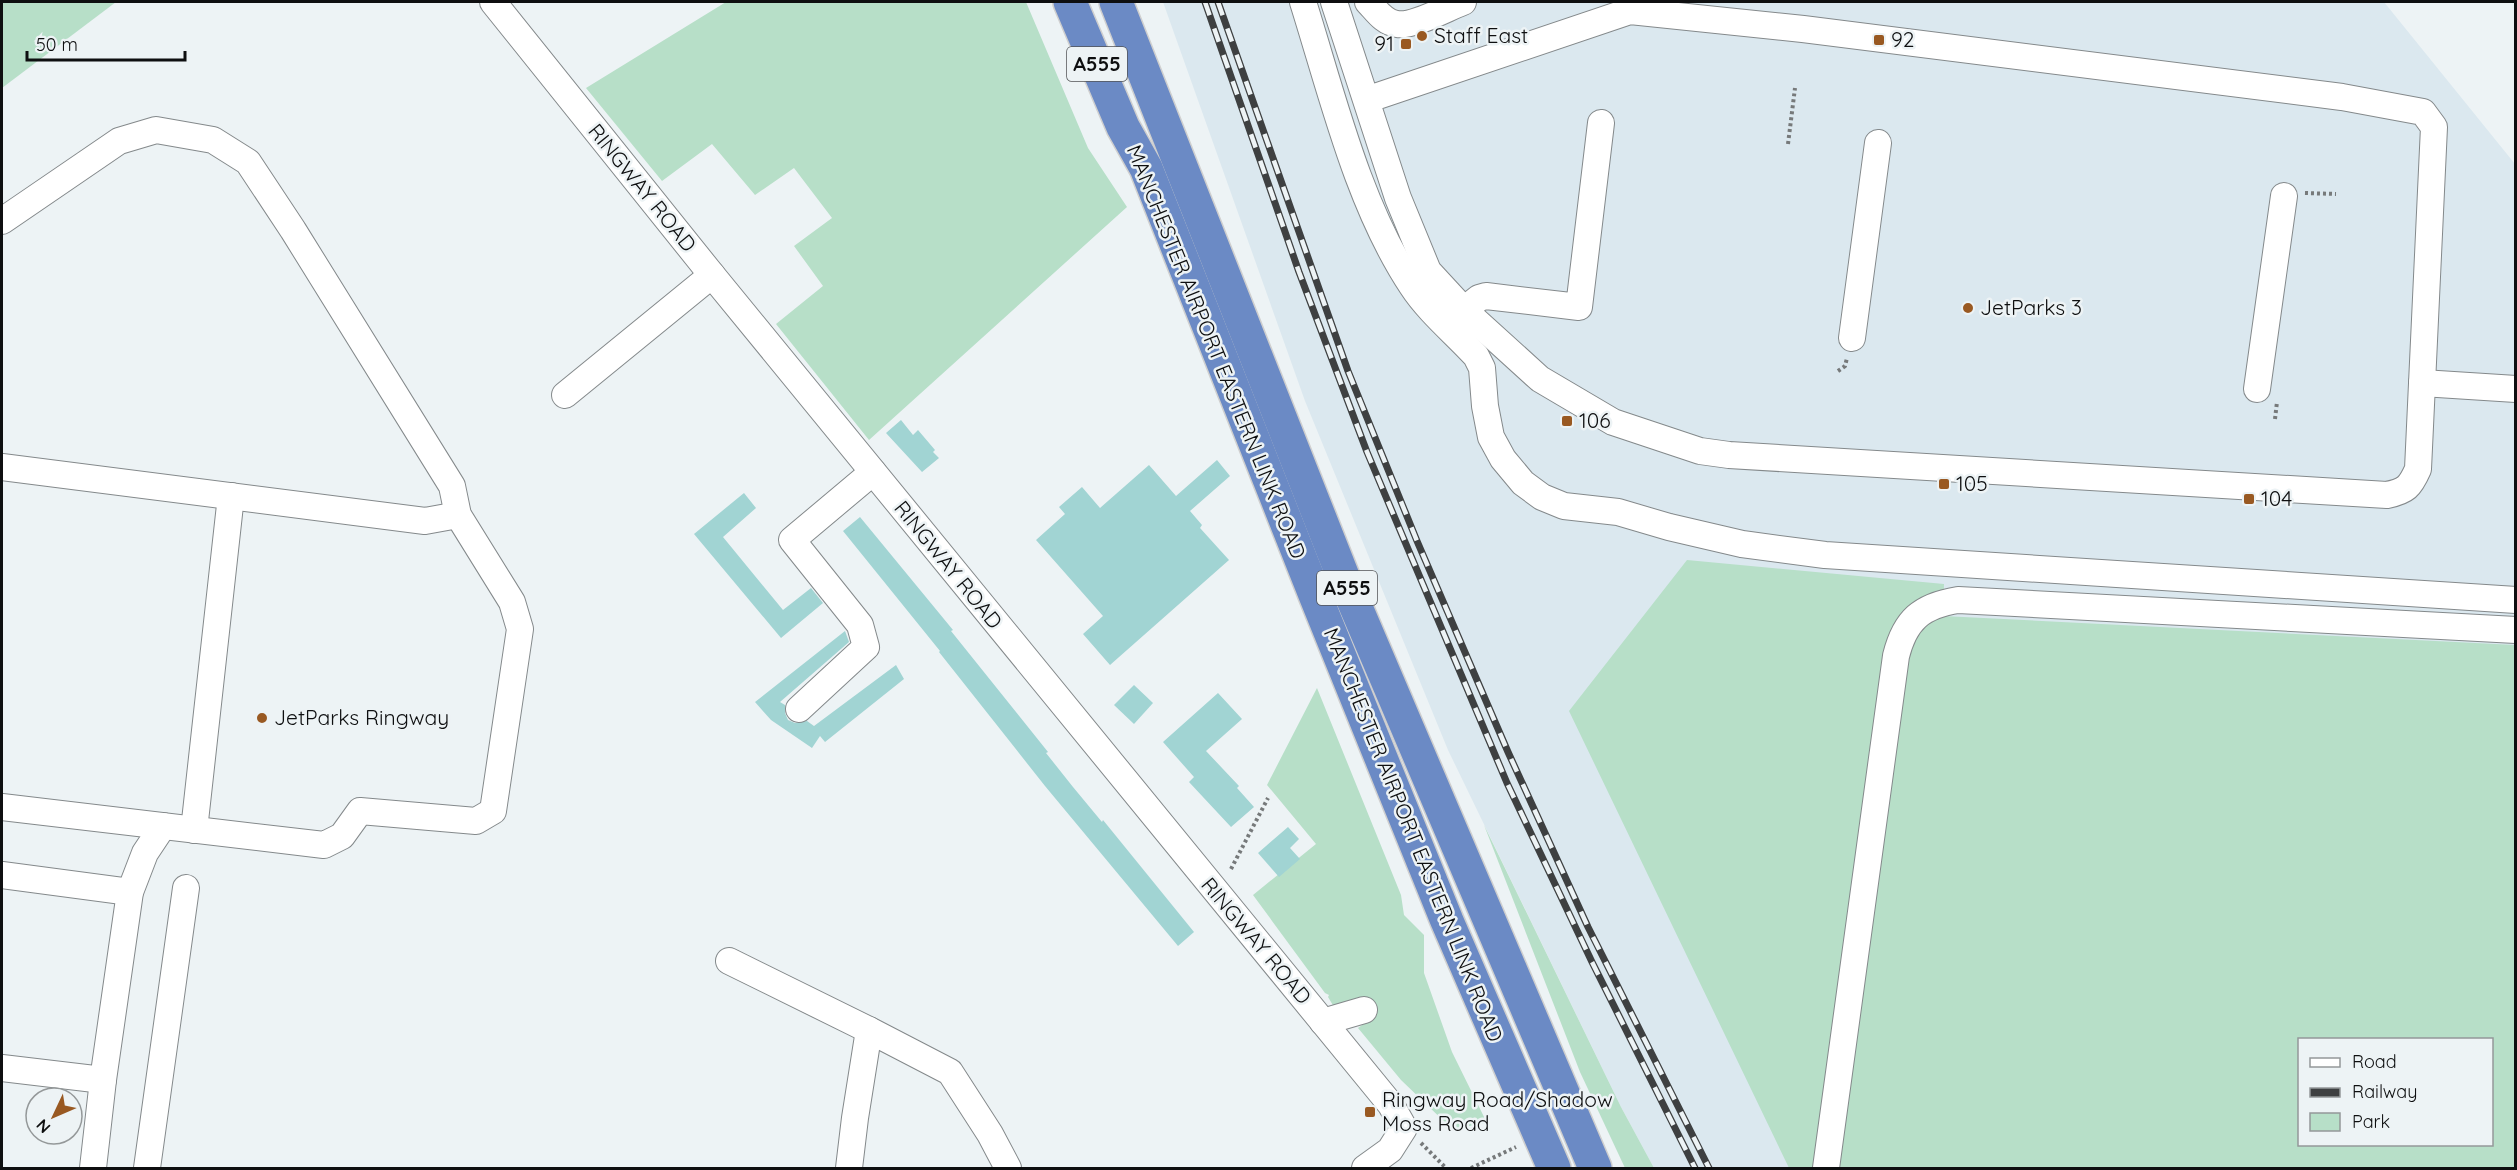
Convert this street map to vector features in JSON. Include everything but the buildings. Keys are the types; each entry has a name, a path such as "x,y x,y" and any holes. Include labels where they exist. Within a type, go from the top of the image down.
{"highway":[{"name":"MANCHESTER AIRPORT EASTERN LINK ROAD","path":"1070,2 1124,127 1146,168 1442,910 1554,1168"},
{"name":"MANCHESTER AIRPORT EASTERN LINK ROAD","path":"1116,2 1344,579 1595,1168"}],"street":[{"name":"RINGWAY ROAD","path":"493,2 712,275 1391,1105 1404,1128"},
{"path":"1303,2 1357,171 1375,217 1412,287 1476,357 1482,368 1485,406 1491,436 1503,459 1523,483 1542,497 1564,506 1618,512 1742,544 1825,555 2516,600"},
{"path":"1334,2 1366,100 1398,198 1428,271 1464,310 1540,379 1613,422 1700,451 1729,455 2387,495 2402,492 2412,483 2418,469 2434,128 2423,112 2342,97 1803,29 1630,11 1366,100"},
{"path":"1368,2 1382,18 1396,24 1409,23 1463,2"},
{"path":"1464,310 1479,298 1486,296 1579,307 1601,123"},
{"path":"2,221 119,141 156,130 213,140 248,162 300,240 452,486 458,515 512,602 520,629 493,811 476,821 360,812 342,836 324,845 2,807"},
{"path":"1852,338 1878,143"},
{"path":"2257,388 2284,196"},
{"path":"565,394 712,275"},
{"path":"2422,383 2516,389"},
{"path":"2,467 425,521 458,515"},
{"path":"799,709 866,647 860,625 792,540 873,472"},
{"path":"194,830 231,496"},
{"path":"1826,1168 1896,656 1900,638 1920,613 1936,603 1958,600 2516,630"},
{"path":"93,1168 130,892 145,853 162,826"},
{"path":"2,875 130,892"},
{"path":"147,1168 186,888"},
{"path":"729,961 950,1072 990,1134 1008,1168"},
{"path":"1323,1022 1364,1010"},
{"path":"849,1168 870,1030"},
{"path":"2,1068 103,1080"},
{"path":"1365,1168 1390,1150 1404,1128"}],"path":[{"path":"1788,144 1795,88"},
{"path":"2312,194 2336,194"},
{"path":"1838,371 1845,366"},
{"path":"2275,419 2276,409"},
{"path":"1231,869 1268,798"},
{"path":"1404,1128 1446,1168"},
{"path":"1471,1168 1524,1143"}],"shaded area":[{"path":"1163,2 2384,2 2515,164 2515,1168 1654,1168 1621,1107 1448,750 1305,401"}],"green space":[{"path":"2,2 116,2 2,88"},
{"path":"726,2 1026,2 1088,148 1127,207 869,440 776,324 823,286 794,246 832,218 794,168 755,195 712,144 662,181 586,88"},
{"path":"1687,560 1944,584 1943,616 2515,645 2515,1168 1789,1168 1569,711"},
{"path":"1317,688 1401,895 1404,915 1424,935 1424,973 1452,1052 1487,1123 1452,1129 1401,1080 1358,1028 1369,1020 1334,1007 1329,995 1325,993 1253,895 1316,844 1267,785"},
{"path":"1484,825 1621,1107 1654,1168 1625,1168 1580,1072"}],"railway":[{"path":"1205,2 1299,272 1367,452 1507,783 1592,962 1695,1168"},
{"path":"1218,2 1348,371 1417,541 1508,752 1588,927 1709,1168"}],"place":[{"name":"Staff East","path":"1422,36"},
{"name":"92","path":"1879,40"},
{"name":"91","path":"1406,44"},
{"name":"JetParks 3","path":"1968,308"},
{"name":"106","path":"1567,421"},
{"name":"105","path":"1944,484"},
{"name":"104","path":"2249,499"},
{"name":"JetParks Ringway","path":"262,718"},
{"name":"Ringway Road/Shadow Moss Road","path":"1370,1112"}]}
